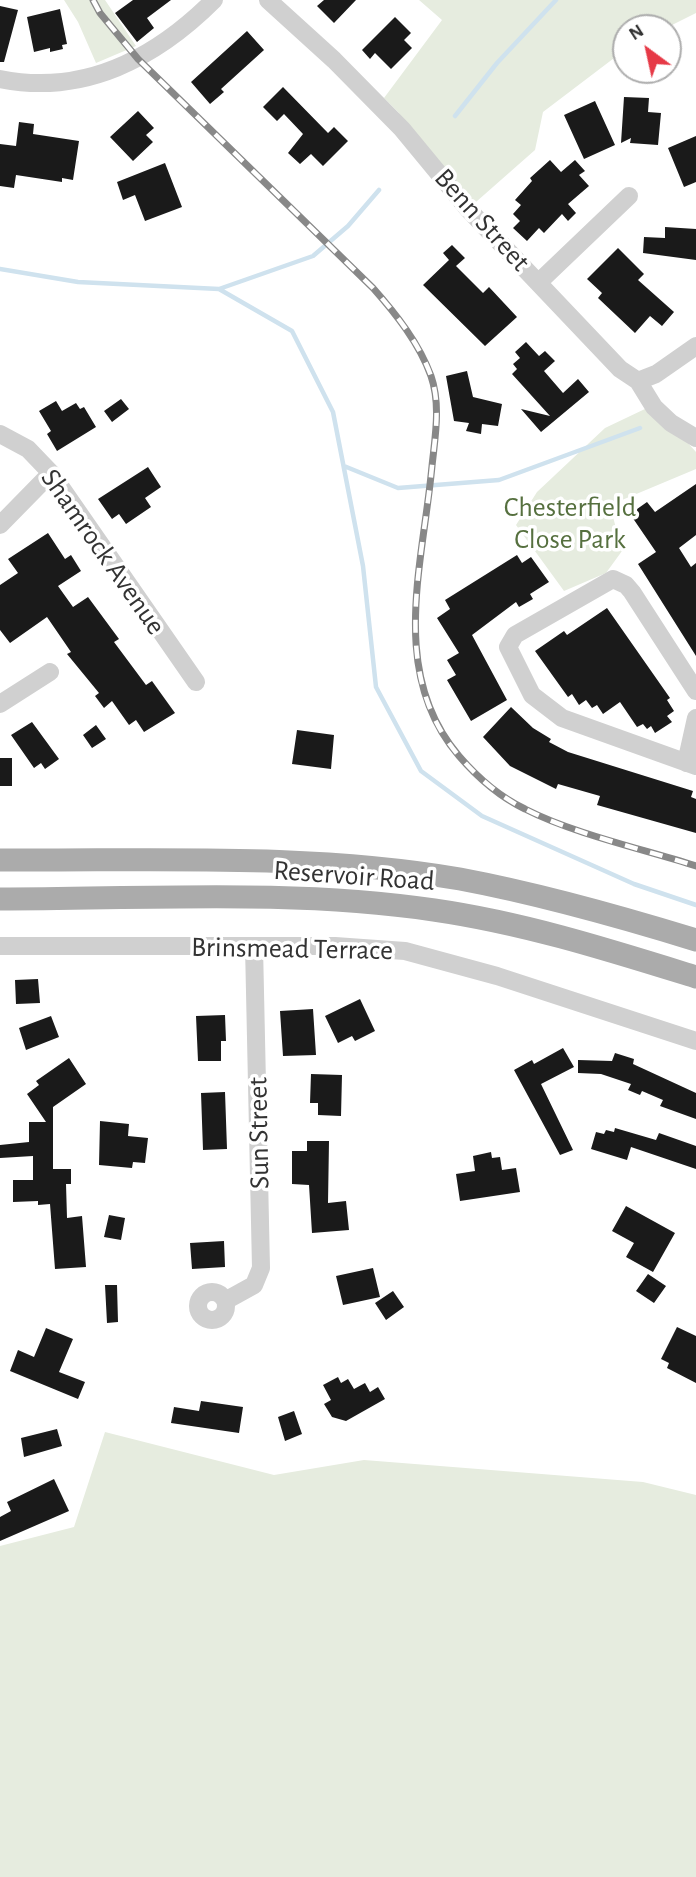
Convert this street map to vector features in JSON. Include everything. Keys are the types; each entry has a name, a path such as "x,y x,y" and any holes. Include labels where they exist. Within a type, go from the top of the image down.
{"main road":[{"name":"Reservoir Road","path":"0,860 240,860 382,869 459,879 537,895 696,940"},
{"name":"Reservoir Road","path":"0,899 299,900 392,905 498,920 560,935 696,976"}],"street":[{"path":"0,79 62,84 94,77 152,52 214,0"},
{"name":"Benn Street","path":"268,0 334,60 383,110 468,209 620,369 638,381 654,407 671,423 696,438"},
{"path":"539,282 629,196"},
{"path":"638,381 656,374 696,346"},
{"name":"Shamrock Avenue","path":"0,434 28,449 51,474 196,682"},
{"path":"0,525 51,474"},
{"path":"696,691 632,592 626,585 613,579 515,635 508,647 532,695 562,718 691,764 696,718"},
{"path":"0,704 50,672"},
{"name":"Brinsmead Terrace","path":"0,946 367,947 405,951 497,976 696,1041"},
{"name":"Sun Street","path":"225,1301 254,1285 261,1268 254,946"}],"green space":[{"path":"64,0 105,0 136,46 96,63 78,22"},
{"path":"419,0 696,0 696,13 682,20 682,14 612,14 612,60 543,112 535,150 468,209 398,112 384,98 442,20"},
{"name":"Chesterfield Close Park","path":"647,408 679,433 696,452 696,469 622,500 612,513 622,551 606,573 564,591 516,525 537,492 605,428"},
{"path":"105,1432 274,1475 364,1460 643,1482 696,1495 696,1877 0,1877 0,1546 74,1527"}],"building":[{"path":"133,0 171,0 147,18 154,28 137,42 115,13"},
{"path":"324,0 356,0 334,23 317,6"},
{"path":"0,6 18,10 4,62 0,62"},
{"path":"60,9 67,44 62,45 63,49 50,52 50,48 34,52 27,17"},
{"path":"395,17 411,33 404,40 412,48 391,69 375,53 370,59 362,50"},
{"path":"247,31 264,50 221,89 224,92 210,104 191,82"},
{"path":"283,87 328,133 334,127 348,141 323,166 311,154 300,164 288,153 303,134 284,114 277,121 263,107"},
{"path":"624,97 649,98 648,112 661,113 658,145 630,143 631,138 621,143"},
{"path":"595,101 615,145 584,159 564,115"},
{"path":"138,111 154,128 146,135 153,142 133,161 110,137"},
{"path":"19,122 34,124 33,134 79,141 73,180 62,178 62,182 16,175 14,188 0,186 0,144 16,146"},
{"path":"696,136 696,182 684,187 668,148"},
{"path":"550,160 561,172 575,160 585,171 579,175 589,186 568,204 576,213 568,221 562,214 544,233 539,228 527,241 513,228 520,221 513,214 521,205 515,200 532,181 530,178"},
{"path":"165,163 182,207 145,221 135,195 123,200 117,182"},
{"path":"665,227 696,229 696,260 643,253 644,237 665,238"},
{"path":"452,245 465,258 456,266 483,293 489,287 517,317 485,346 423,285 449,260 443,253"},
{"path":"618,248 644,274 638,280 674,312 662,326 650,316 635,333 598,298 602,293 587,279"},
{"path":"526,342 539,356 545,351 555,361 544,371 563,393 578,379 589,392 541,432 521,409 550,416 512,374 517,369 513,364 520,358 515,352"},
{"path":"467,371 473,397 502,404 498,426 482,424 481,434 466,431 469,423 454,421 446,376"},
{"path":"121,399 129,409 112,422 104,411"},
{"path":"56,401 62,411 76,403 80,409 84,407 96,427 57,451 47,434 51,431 39,411"},
{"path":"148,467 161,487 145,498 151,507 126,524 119,514 112,519 98,499"},
{"path":"696,484 696,535 679,548 691,567 696,563 696,656 638,564 656,552 630,514 647,502 655,512"},
{"path":"48,533 65,559 71,555 81,571 58,586 73,607 88,597 119,639 114,642 146,685 152,681 175,713 144,732 136,720 129,725 112,701 104,708 95,696 99,693 67,654 71,652 47,617 10,643 0,630 0,585 18,573 8,559"},
{"path":"517,555 522,563 531,557 549,582 530,594 533,599 519,607 516,602 472,635 507,700 471,721 447,680 456,675 447,660 459,653 437,618 450,609 445,600"},
{"path":"607,608 670,698 667,700 674,711 667,716 672,722 655,733 651,726 647,729 643,724 637,727 620,702 603,714 597,705 592,708 586,700 579,705 572,694 568,697 535,651 564,631 567,635"},
{"path":"511,707 533,728 551,739 549,742 568,752 693,791 691,797 696,799 696,833 597,805 600,796 558,784 556,789 510,766 483,737"},
{"path":"32,722 59,759 45,769 41,763 34,768 11,735"},
{"path":"96,725 106,739 92,748 83,735"},
{"path":"297,730 334,735 331,769 292,764"},
{"path":"0,758 12,758 12,786 0,786"},
{"path":"38,979 40,1003 16,1004 15,980"},
{"path":"360,999 375,1031 355,1041 352,1036 338,1043 325,1016"},
{"path":"313,1009 316,1055 283,1056 280,1011"},
{"path":"225,1015 226,1041 221,1041 221,1061 198,1061 196,1016"},
{"path":"51,1016 59,1037 26,1050 19,1028"},
{"path":"563,1048 574,1067 541,1084 573,1150 560,1155 514,1070 532,1060 534,1064"},
{"path":"615,1053 634,1059 633,1064 696,1093 696,1119 660,1106 663,1100 642,1091 640,1095 628,1090 631,1084 601,1074 578,1073 578,1060 612,1061"},
{"path":"69,1058 86,1084 53,1107 53,1169 71,1169 71,1184 66,1184 67,1218 82,1216 86,1267 55,1269 50,1204 38,1205 38,1201 13,1202 13,1180 33,1180 33,1156 0,1158 0,1145 29,1142 29,1122 46,1122 27,1094 39,1085 36,1081"},
{"path":"311,1074 342,1075 341,1116 318,1115 318,1103 310,1103"},
{"path":"225,1092 227,1149 203,1150 201,1093"},
{"path":"100,1121 129,1124 128,1136 148,1138 145,1163 133,1162 132,1168 99,1165"},
{"path":"615,1128 656,1140 659,1133 696,1146 696,1169 631,1147 627,1160 591,1149 596,1132 614,1132"},
{"path":"307,1141 329,1141 328,1203 346,1201 349,1230 312,1233 309,1185 292,1184 292,1151 307,1151"},
{"path":"491,1152 492,1158 500,1157 502,1170 516,1168 520,1192 460,1201 456,1174 475,1171 473,1156"},
{"path":"626,1206 675,1233 653,1272 626,1257 634,1243 612,1231"},
{"path":"109,1215 125,1218 121,1240 104,1237"},
{"path":"224,1241 225,1267 192,1269 190,1243"},
{"path":"373,1268 380,1297 343,1305 336,1276"},
{"path":"648,1274 666,1286 654,1303 636,1291"},
{"path":"105,1285 117,1285 118,1322 107,1323"},
{"path":"393,1291 404,1307 386,1320 375,1303"},
{"path":"677,1327 696,1336 696,1383 667,1368 669,1363 661,1359"},
{"path":"46,1328 73,1339 59,1372 85,1382 78,1399 10,1371 18,1350 34,1357"},
{"path":"338,1377 341,1383 348,1379 354,1389 365,1383 370,1392 378,1387 385,1399 346,1421 332,1417 324,1404 331,1400 323,1385"},
{"path":"201,1401 243,1407 239,1433 171,1423 174,1407 199,1411"},
{"path":"294,1411 302,1434 285,1441 278,1417"},
{"path":"57,1429 62,1446 24,1457 21,1438"},
{"path":"54,1479 69,1511 0,1541 0,1517 11,1511 7,1502"}],"waterway":[{"path":"455,116 497,63 556,0"},
{"path":"0,269 78,282 219,289 313,256 348,226 379,190"},
{"path":"219,289 292,331 333,412 363,566 376,687 421,771 482,816 634,884 696,905"},
{"path":"344,466 398,488 499,480 640,428"}],"railway":[{"path":"93,0 100,13 138,59 373,288 406,329 426,364 436,398 436,421 418,579 417,654 424,689 437,724 459,756 489,786 507,799 544,818 587,834 696,866"}]}
